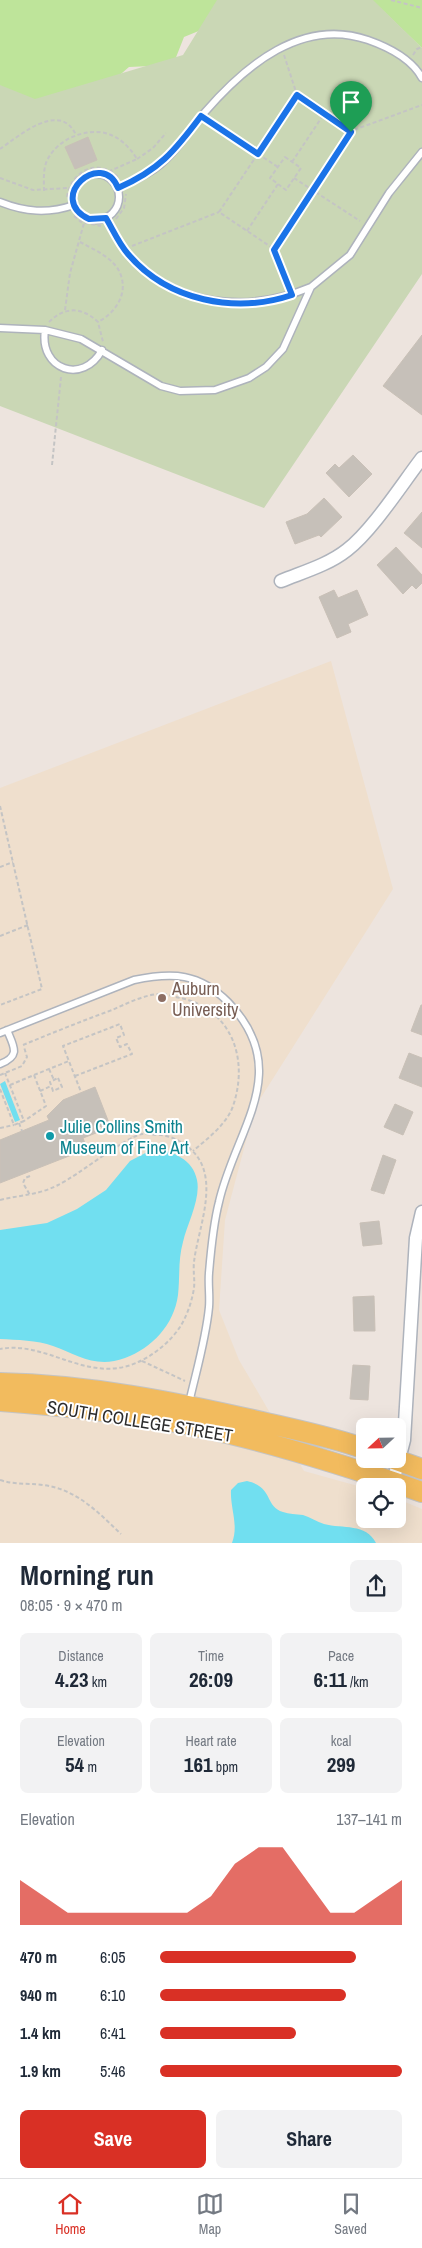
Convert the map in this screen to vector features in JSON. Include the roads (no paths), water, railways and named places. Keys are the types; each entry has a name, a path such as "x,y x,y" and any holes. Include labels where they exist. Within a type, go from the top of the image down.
{"main road":[{"name":"SOUTH COLLEGE STREET","path":"0,1383 45,1384 198,1407 356,1447"},
{"name":"SOUTH COLLEGE STREET","path":"0,1401 182,1424 295,1452 380,1478"},
{"path":"406,1463 422,1469"},
{"name":"SOUTH COLLEGE STREET","path":"406,1486 422,1492"}],"street":[{"path":"281,581 326,563 348,550 422,458"},
{"path":"405,1418 416,1238 422,1212"}],"lane":[{"path":"118,188 144,176 162,163 201,116 232,84 281,46 314,35 359,36 380,44 409,62 422,78"},
{"path":"108,222 120,200 118,188 112,179 105,175 90,174 78,182 74,188 74,205 79,213 89,219 108,222 125,249 146,272 164,284 206,300 235,304 259,302 292,295 311,287 350,255 389,193 422,152"},
{"path":"0,202 19,210 39,211 74,205"},
{"path":"0,328 45,330 81,339 161,386 180,391 215,390 249,378 266,366 283,349 311,287"},
{"path":"45,330 43,341 46,351 51,360 61,367 79,370 89,366 97,359 102,350"},
{"path":"0,1033 134,980 154,976 179,975 204,983 219,994 240,1015 250,1034 258,1060 259,1083 255,1107 225,1181 219,1201 212,1239 209,1308 198,1407 182,1424"},
{"path":"0,1064 14,1056 14,1047 7,1030"},
{"path":"158,1421 198,1407"}],"water":[{"path":"5,1081 20,1120 15,1122 0,1084"},
{"path":"155,1148 175,1154 187,1162 195,1173 198,1187 181,1249 176,1306 167,1325 160,1334 153,1342 135,1354 115,1361 105,1362 87,1360 53,1346 40,1343 0,1339 0,1230 47,1223 77,1209 106,1190 130,1161"},
{"path":"247,1481 261,1488 273,1505 285,1513 303,1515 324,1524 360,1530 366,1532 376,1543 232,1543 235,1530 231,1490 238,1483"}],"place":[{"name":"Auburn University","path":"162,998"},
{"name":"Julie Collins Smith Museum of Fine Art","path":"50,1136"}]}
